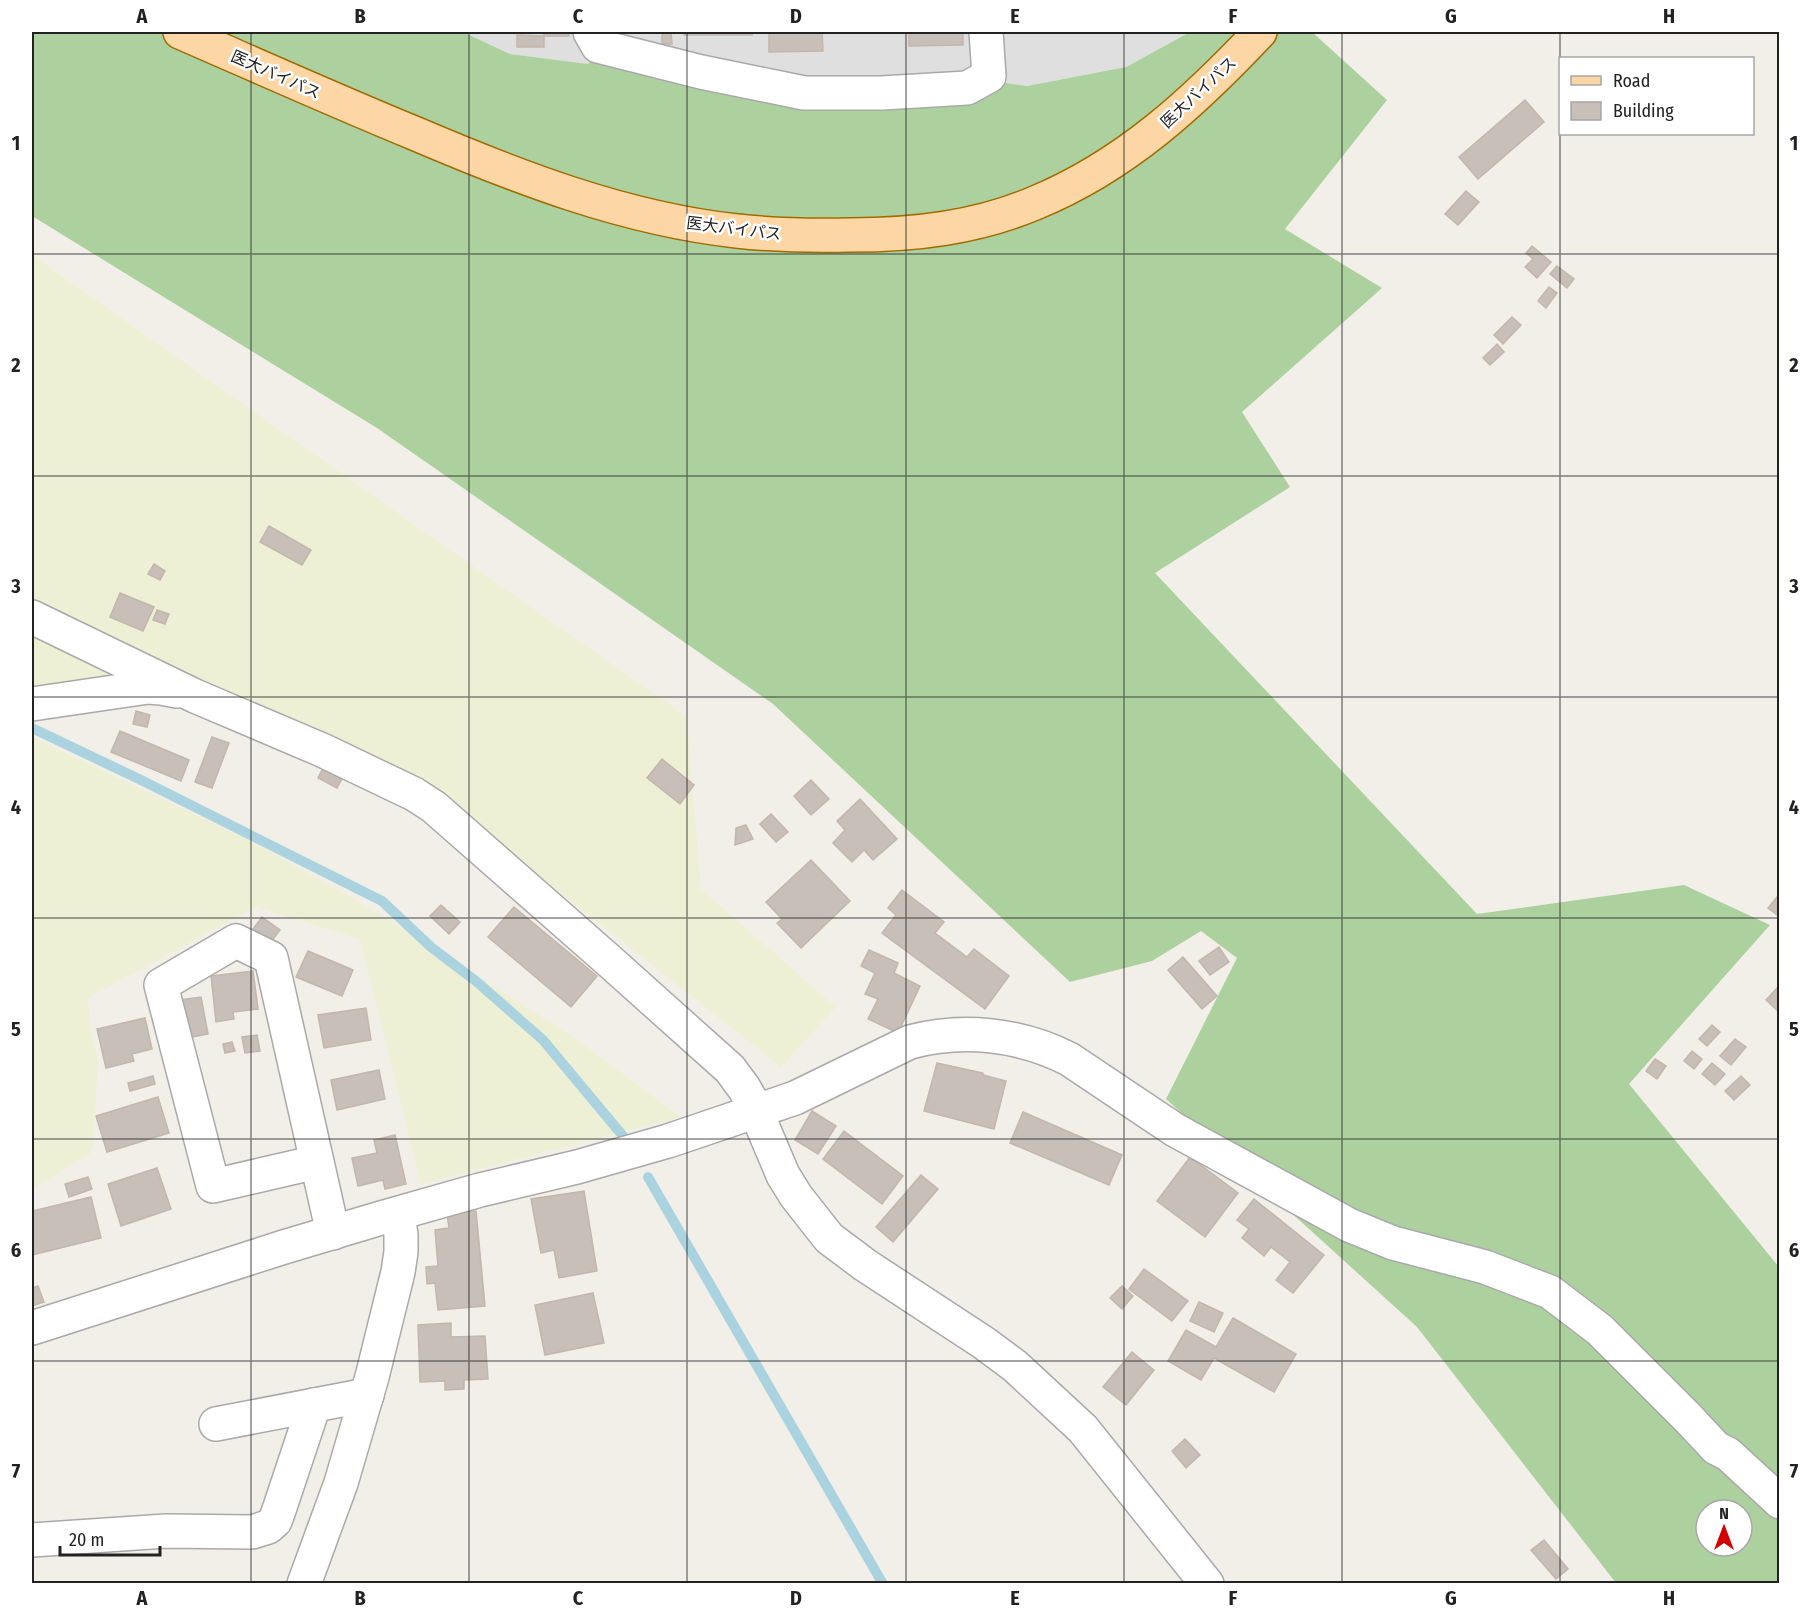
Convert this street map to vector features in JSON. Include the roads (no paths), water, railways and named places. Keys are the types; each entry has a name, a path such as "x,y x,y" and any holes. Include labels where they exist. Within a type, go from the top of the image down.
{"main road":[{"name":"医大バイパス","path":"180,32 458,152 613,207 735,231 799,236 922,232 972,224 1036,203 1115,161 1153,134 1190,103 1260,32"}],"street":[{"path":"590,32 598,46 701,72 804,93 882,93 968,88 989,76 986,32"},
{"path":"32,618 207,701 396,784 434,807 730,1069 744,1088 783,1174 796,1196 829,1238 865,1265 1016,1366 1083,1430 1207,1584"},
{"path":"32,704 148,687 169,689 207,701"},
{"path":"317,1162 213,1186 161,985 236,941 271,958 317,1162 333,1233"},
{"path":"32,1328 333,1233 480,1190 577,1167 756,1112 802,1095 895,1048 929,1036 1000,1036 1052,1050 1084,1068 1175,1130 1350,1225 1393,1243 1485,1267 1550,1292 1600,1330 1716,1448 1728,1454 1779,1502"},
{"path":"303,1584 341,1483 367,1395 398,1272 401,1236 398,1214"},
{"path":"216,1424 367,1395"},
{"path":"32,1540 166,1532 252,1532 268,1527 275,1521 314,1404"}],"waterway":[{"path":"32,728 382,901 431,947 477,982 543,1040 623,1136"},
{"path":"648,1177 883,1584"}]}
